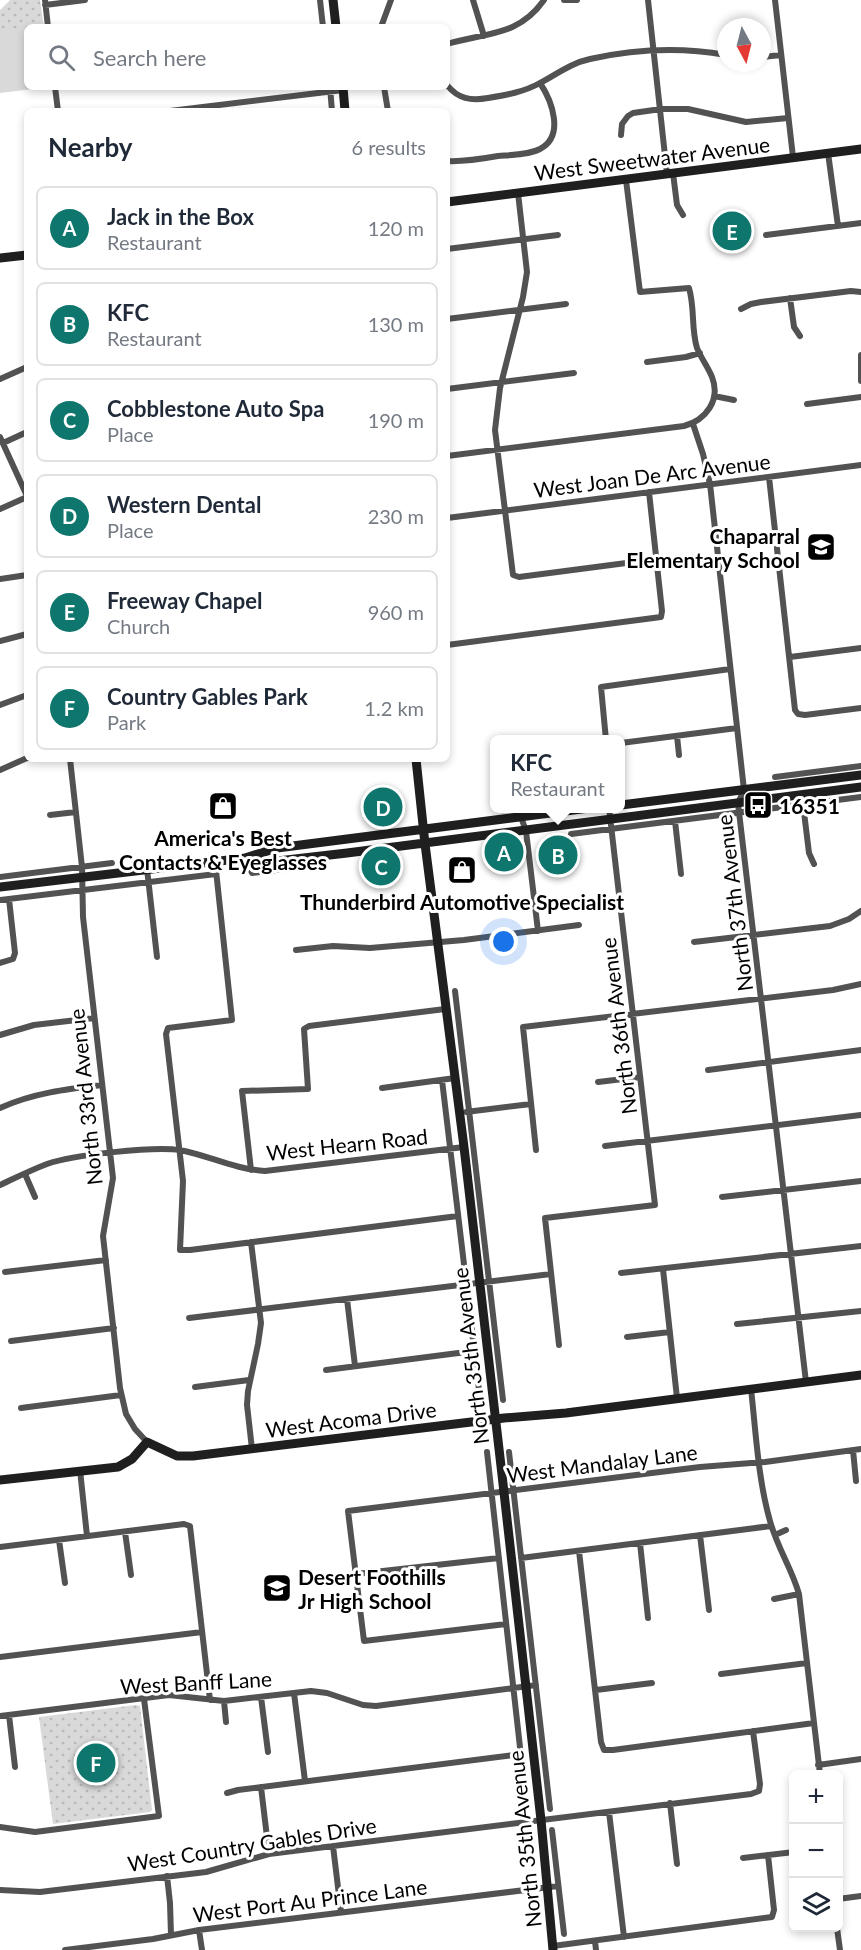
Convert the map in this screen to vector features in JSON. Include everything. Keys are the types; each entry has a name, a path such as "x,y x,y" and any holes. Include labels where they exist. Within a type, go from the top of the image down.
{"main road":[{"path":"333,0 336,24"},
{"path":"343,90 345,108"},
{"name":"West Sweetwater Avenue","path":"450,202 861,149"},
{"path":"0,258 24,255"},
{"name":"North 35th Avenue","path":"416,762 424,844 445,1009 455,1078 464,1112 464,1147 484,1282 495,1419 508,1492 531,1686 553,1948"},
{"path":"625,805 744,790 780,779 861,775"},
{"path":"245,858 269,862 526,831 611,824 739,807 861,787"},
{"path":"0,887 82,872 147,869 245,858 273,848 551,813"},
{"path":"293,859 317,851 330,841"},
{"name":"West Acoma Drive","path":"147,1442 177,1456 193,1456 495,1419 566,1413 861,1375"},
{"path":"0,1480 118,1467 132,1459 147,1442"}],"street":[{"path":"48,24 45,2 85,0"},
{"path":"320,0 323,24"},
{"path":"382,24 391,0"},
{"path":"472,0 479,15 484,36"},
{"path":"450,43 504,31 523,23 544,0"},
{"path":"564,0 577,0"},
{"path":"648,0 670,173 677,205 683,215"},
{"path":"775,0 793,157"},
{"path":"450,89 459,97 479,99 516,93 576,62 603,56 686,49 717,54"},
{"path":"771,56 781,55"},
{"path":"450,160 474,160 527,153 548,143 553,135 555,121 540,82"},
{"path":"56,90 58,108"},
{"path":"192,108 323,90"},
{"path":"330,90 332,108"},
{"path":"384,90 388,108"},
{"path":"621,135 622,124 628,116 661,109 688,109 732,120 754,122 788,118"},
{"path":"548,143 555,147"},
{"path":"828,153 838,226"},
{"path":"450,456 693,423 707,412 714,396 713,380 696,341 689,288 640,292 626,180"},
{"path":"518,193 527,272 495,417 513,575 519,577 657,559"},
{"path":"766,235 861,223"},
{"path":"450,249 558,235"},
{"path":"741,309 751,304 790,298 850,291 861,292"},
{"path":"790,298 794,327 800,336"},
{"path":"450,319 566,304"},
{"path":"647,362 700,353"},
{"path":"861,355 861,381"},
{"path":"0,379 24,368"},
{"path":"450,389 574,373"},
{"path":"714,396 734,400"},
{"path":"807,404 861,397"},
{"name":"North 37th Avenue","path":"693,423 710,484 744,790 739,807 806,1382"},
{"path":"24,433 1,440 24,490"},
{"name":"West Joan De Arc Avenue","path":"450,518 861,465"},
{"path":"769,477 795,710 798,714 805,715 861,708"},
{"path":"450,645 661,617 649,492"},
{"path":"0,509 24,498"},
{"path":"0,579 24,575"},
{"path":"0,641 24,635"},
{"path":"790,657 861,648"},
{"path":"606,735 601,687 730,669"},
{"path":"0,705 24,696"},
{"path":"625,742 737,728"},
{"path":"677,736 679,755"},
{"path":"0,770 24,759"},
{"name":"North 33rd Avenue","path":"70,762 82,872 82,917 113,1178 111,1199 104,1227 121,1395 130,1421 147,1442"},
{"path":"780,779 861,766"},
{"path":"572,834 611,824 675,820 739,807 803,804 861,797"},
{"path":"803,804 809,853 814,864"},
{"path":"50,815 76,812"},
{"name":"North 36th Avenue","path":"551,1274 545,1218 655,1205 610,813"},
{"path":"521,817 526,831 538,931"},
{"path":"675,820 681,874"},
{"path":"215,861 232,1020 168,1028 166,1034 183,1198 180,1250 458,1216"},
{"path":"0,877 82,872 112,863"},
{"path":"147,869 157,957"},
{"path":"0,900 216,874"},
{"path":"0,963 13,959 15,953 9,898"},
{"path":"694,942 830,926 849,919 861,911"},
{"path":"296,950 333,946 370,948 579,925"},
{"path":"536,1150 523,1027 833,990 861,984"},
{"name":"North 35th Avenue","path":"455,992 464,1112 484,1282 503,1400"},
{"path":"250,1170 242,1091 308,1089 304,1029 309,1026 445,1009"},
{"path":"0,1035 34,1025 94,1018"},
{"path":"708,1070 861,1050"},
{"path":"598,1082 640,1077"},
{"path":"382,1088 455,1078"},
{"name":"North 35th Avenue","path":"442,1080 479,1390"},
{"path":"0,1108 51,1091 102,1085"},
{"path":"464,1112 531,1104"},
{"path":"605,1146 861,1115"},
{"name":"West Hearn Road","path":"0,1185 47,1164 64,1160 156,1149 179,1150 250,1170 280,1170 464,1147"},
{"path":"25,1174 35,1197"},
{"path":"722,1197 861,1181"},
{"path":"251,1242 261,1323 249,1380 247,1405 252,1449"},
{"path":"621,1273 861,1246"},
{"path":"6,1272 106,1260"},
{"path":"663,1269 677,1398"},
{"path":"189,1318 551,1274 559,1345"},
{"path":"346,1299 355,1366"},
{"path":"737,1324 861,1311"},
{"path":"11,1341 114,1328"},
{"path":"627,1337 670,1332"},
{"path":"326,1370 474,1351"},
{"path":"195,1387 249,1380"},
{"path":"751,1389 771,1526 794,1576 799,1594 819,1770"},
{"path":"21,1408 121,1395"},
{"name":"West Mandalay Lane","path":"356,1574 348,1511 861,1449"},
{"path":"853,1450 856,1481"},
{"name":"North 35th Avenue","path":"487,1452 525,1792"},
{"name":"North 35th Avenue","path":"509,1452 508,1492 521,1558 531,1686 550,1809"},
{"path":"80,1470 87,1536"},
{"path":"0,1548 184,1524 190,1526 210,1700"},
{"path":"521,1558 771,1526"},
{"path":"775,1535 786,1530"},
{"path":"125,1532 131,1575"},
{"path":"700,1535 709,1610"},
{"path":"59,1540 65,1583"},
{"path":"640,1543 648,1618"},
{"path":"579,1551 604,1750 814,1723"},
{"path":"499,1558 356,1574 364,1641 506,1624"},
{"path":"774,1599 799,1594"},
{"path":"0,1657 202,1632"},
{"path":"721,1674 807,1663"},
{"path":"596,1690 652,1683"},
{"name":"West Banff Lane","path":"0,1716 169,1695 224,1701 320,1692 363,1705 376,1706 531,1686"},
{"path":"294,1693 305,1781"},
{"path":"261,1697 268,1752"},
{"path":"0,1827 35,1832 159,1816 144,1699"},
{"path":"224,1701 226,1722"},
{"path":"9,1715 15,1767"},
{"name":"West Country Gables Drive","path":"0,1890 40,1892 206,1872 269,1854 759,1791 753,1731"},
{"path":"227,1793 521,1754"},
{"path":"818,1765 861,1759"},
{"path":"261,1787 269,1854"},
{"path":"670,1803 677,1864"},
{"path":"609,1812 624,1937"},
{"name":"North 35th Avenue","path":"552,1830 564,1934"},
{"path":"333,1846 341,1912"},
{"path":"743,1858 789,1853"},
{"path":"553,1948 772,1917 774,1910 768,1855"},
{"path":"166,1876 171,1935"},
{"name":"West Port Au Prince Lane","path":"65,1950 199,1930 558,1886"},
{"path":"843,1898 861,1896"},
{"path":"199,1930 202,1950"},
{"path":"838,1932 840,1950"},
{"path":"595,1941 596,1950"}],"shaded area":[{"path":"10,0 40,0 44,24 24,24 24,90 0,93 0,10"},
{"path":"0,30 24,30 24,87 0,90"},
{"path":"140,1706 152,1810 53,1824 39,1717"}],"place":[{"name":"Freeway Chapel","path":"732,231"},
{"name":"Chaparral Elementary School","path":"821,547"},
{"name":"16351","path":"758,805"},
{"name":"America's Best Contacts & Eyeglasses","path":"223,806"},
{"name":"Western Dental","path":"383,807"},
{"name":"Jack in the Box","path":"504,852"},
{"name":"KFC","path":"558,855"},
{"name":"Cobblestone Auto Spa","path":"381,866"},
{"name":"Thunderbird Automotive Specialist","path":"462,870"},
{"name":"Desert Foothills Jr High School","path":"277,1588"},
{"name":"Country Gables Park","path":"96,1763"}]}
